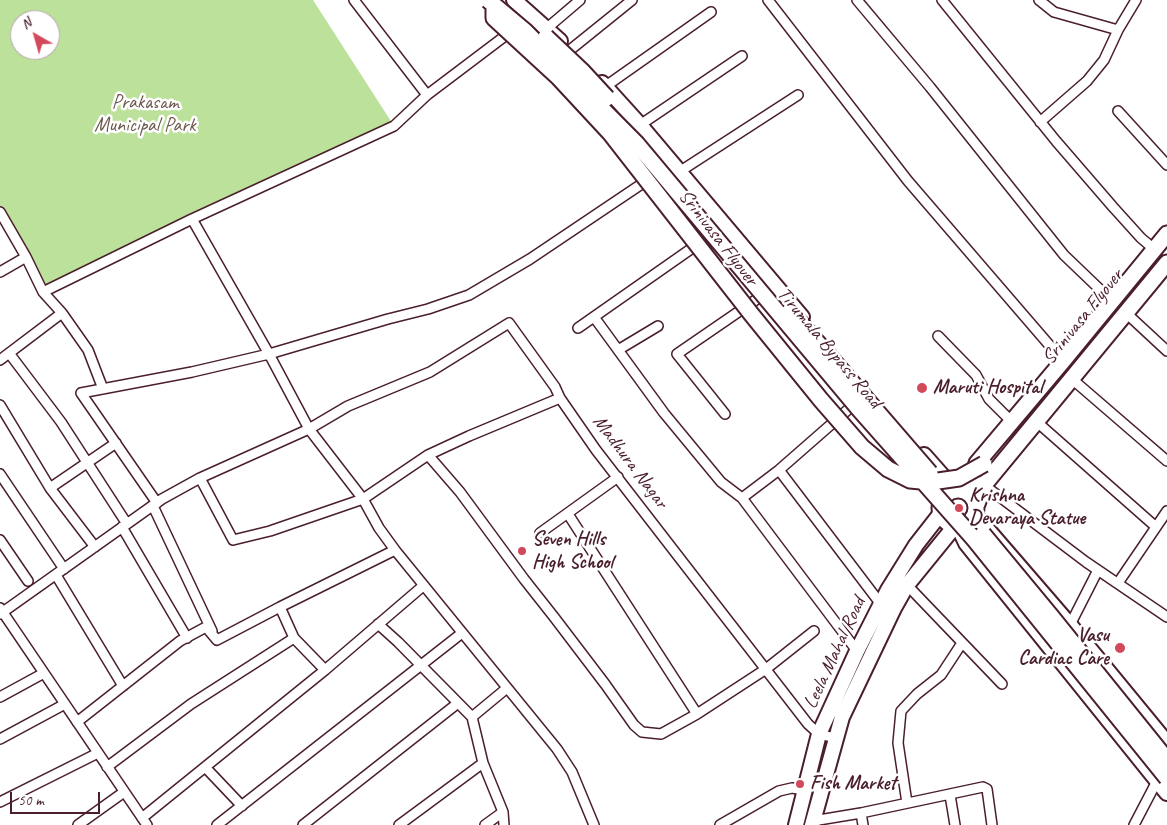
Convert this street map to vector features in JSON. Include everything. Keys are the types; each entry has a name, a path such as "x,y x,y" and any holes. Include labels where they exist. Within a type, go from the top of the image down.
{"main road":[{"name":"Srinivasa Flyover","path":"491,1 494,18 558,77 610,133 746,307 862,447 888,470 910,480 931,482 959,478 984,464 1014,433 1161,248"},
{"name":"Srinivasa Flyover","path":"491,1 530,22 583,72 666,165 760,277 1001,555 1167,760"},
{"name":"Srinivasa Flyover","path":"491,1 580,84 637,144 858,408 974,539 1162,779"},
{"path":"969,500 944,497 941,509 944,520 957,526 968,523 969,500 977,463 1112,301 1161,248 1167,234"},
{"path":"969,500 1037,422 1167,263"}],"street":[{"path":"354,0 427,95"},
{"name":"Tirumala Bypass Road","path":"514,0 570,50 606,86 850,373 969,500 1167,743"},
{"path":"546,29 580,0"},
{"path":"570,50 632,0"},
{"path":"768,0 908,181 1063,361"},
{"path":"857,0 930,87 1064,255 1112,301"},
{"path":"942,0 1040,122 1113,207 1141,238 1161,248"},
{"path":"1039,0 1054,12 1118,30"},
{"path":"1040,122 1087,81 1104,60 1118,30 1136,0"},
{"name":"Tirumala Bypass Road","path":"491,1 515,28 579,91 656,175 851,407 941,509"},
{"path":"606,86 711,12"},
{"path":"43,292 192,219 394,126 427,95 515,28"},
{"path":"640,125 742,56"},
{"path":"679,172 798,95"},
{"path":"1118,111 1167,165"},
{"path":"217,640 155,504 81,393 192,372 269,354 428,309 469,295 538,253 656,175"},
{"path":"0,212 26,257 43,292 62,312 88,350 103,389"},
{"path":"192,219 269,354 309,429 363,499 379,528 395,550 557,750 572,772 594,825"},
{"path":"578,328 708,237"},
{"path":"0,272 26,257"},
{"path":"726,414 677,354 760,298"},
{"path":"0,360 62,312"},
{"path":"1125,312 1167,351"},
{"path":"594,317 664,413 721,482 742,498 857,651"},
{"name":"Madhura Nagar","path":"309,429 348,406 430,372 509,323 555,387 560,398 596,450 808,724 819,734"},
{"path":"618,350 658,326"},
{"path":"938,336 976,375 989,399 1012,422"},
{"path":"9,353 61,422 87,463 187,638"},
{"path":"1072,379 1167,461"},
{"path":"200,478 233,540 270,531 363,499 428,455 486,428 560,398"},
{"path":"0,405 50,488 95,547"},
{"path":"742,498 779,470 851,407"},
{"path":"1037,422 1156,527"},
{"path":"309,429 200,478 155,504 56,575 1,611 145,822 205,767 325,670 423,586"},
{"path":"50,488 116,444"},
{"path":"428,455 460,492 524,579 606,684 634,725 642,732 661,734 697,714 766,669 814,631"},
{"path":"779,470 880,604"},
{"path":"0,474 64,569"},
{"path":"540,533 618,477"},
{"path":"984,485 1098,570 1167,616"},
{"path":"0,494 9,488"},
{"name":"Leela Mahal Road","path":"796,825 819,734 857,651 880,604 916,545 941,509"},
{"path":"1118,583 1167,511"},
{"path":"568,514 697,714"},
{"path":"957,526 966,543 1162,779 1167,793"},
{"name":"Leela Mahal Road","path":"812,823 842,717 894,608 907,585 957,526"},
{"path":"0,540 28,581"},
{"path":"217,640 395,550"},
{"path":"1070,625 1098,570"},
{"path":"56,575 123,686"},
{"path":"907,585 1002,684"},
{"path":"280,607 294,638 325,670"},
{"path":"378,624 472,717 483,764 503,812 504,825"},
{"path":"77,722 187,638 206,627 217,640"},
{"path":"218,825 462,633"},
{"path":"107,767 190,704 294,638"},
{"path":"907,803 898,742 901,711 917,694 941,675 962,643"},
{"path":"0,697 44,673"},
{"path":"472,717 507,688"},
{"path":"303,825 458,703"},
{"path":"0,739 65,704"},
{"path":"819,734 835,738"},
{"path":"0,802 98,753"},
{"path":"399,825 483,764"},
{"path":"205,767 242,806"},
{"path":"1134,825 1162,779"},
{"path":"812,823 986,787 992,825"},
{"path":"720,825 779,791 792,788 804,790"},
{"path":"78,825 124,792"},
{"path":"950,795 955,825"},
{"path":"485,825 503,812"},
{"path":"861,813 863,825"}],"green space":[{"name":"Prakasam Municipal Park","path":"0,0 313,0 394,126 43,292 0,214"}],"place":[{"name":"Maruti Hospital","path":"922,388"},
{"name":"Krishna Devaraya Statue","path":"959,508"},
{"name":"Seven Hills High School","path":"522,551"},
{"name":"Vasu Cardiac Care","path":"1120,648"},
{"name":"Fish Market","path":"800,784"}]}
